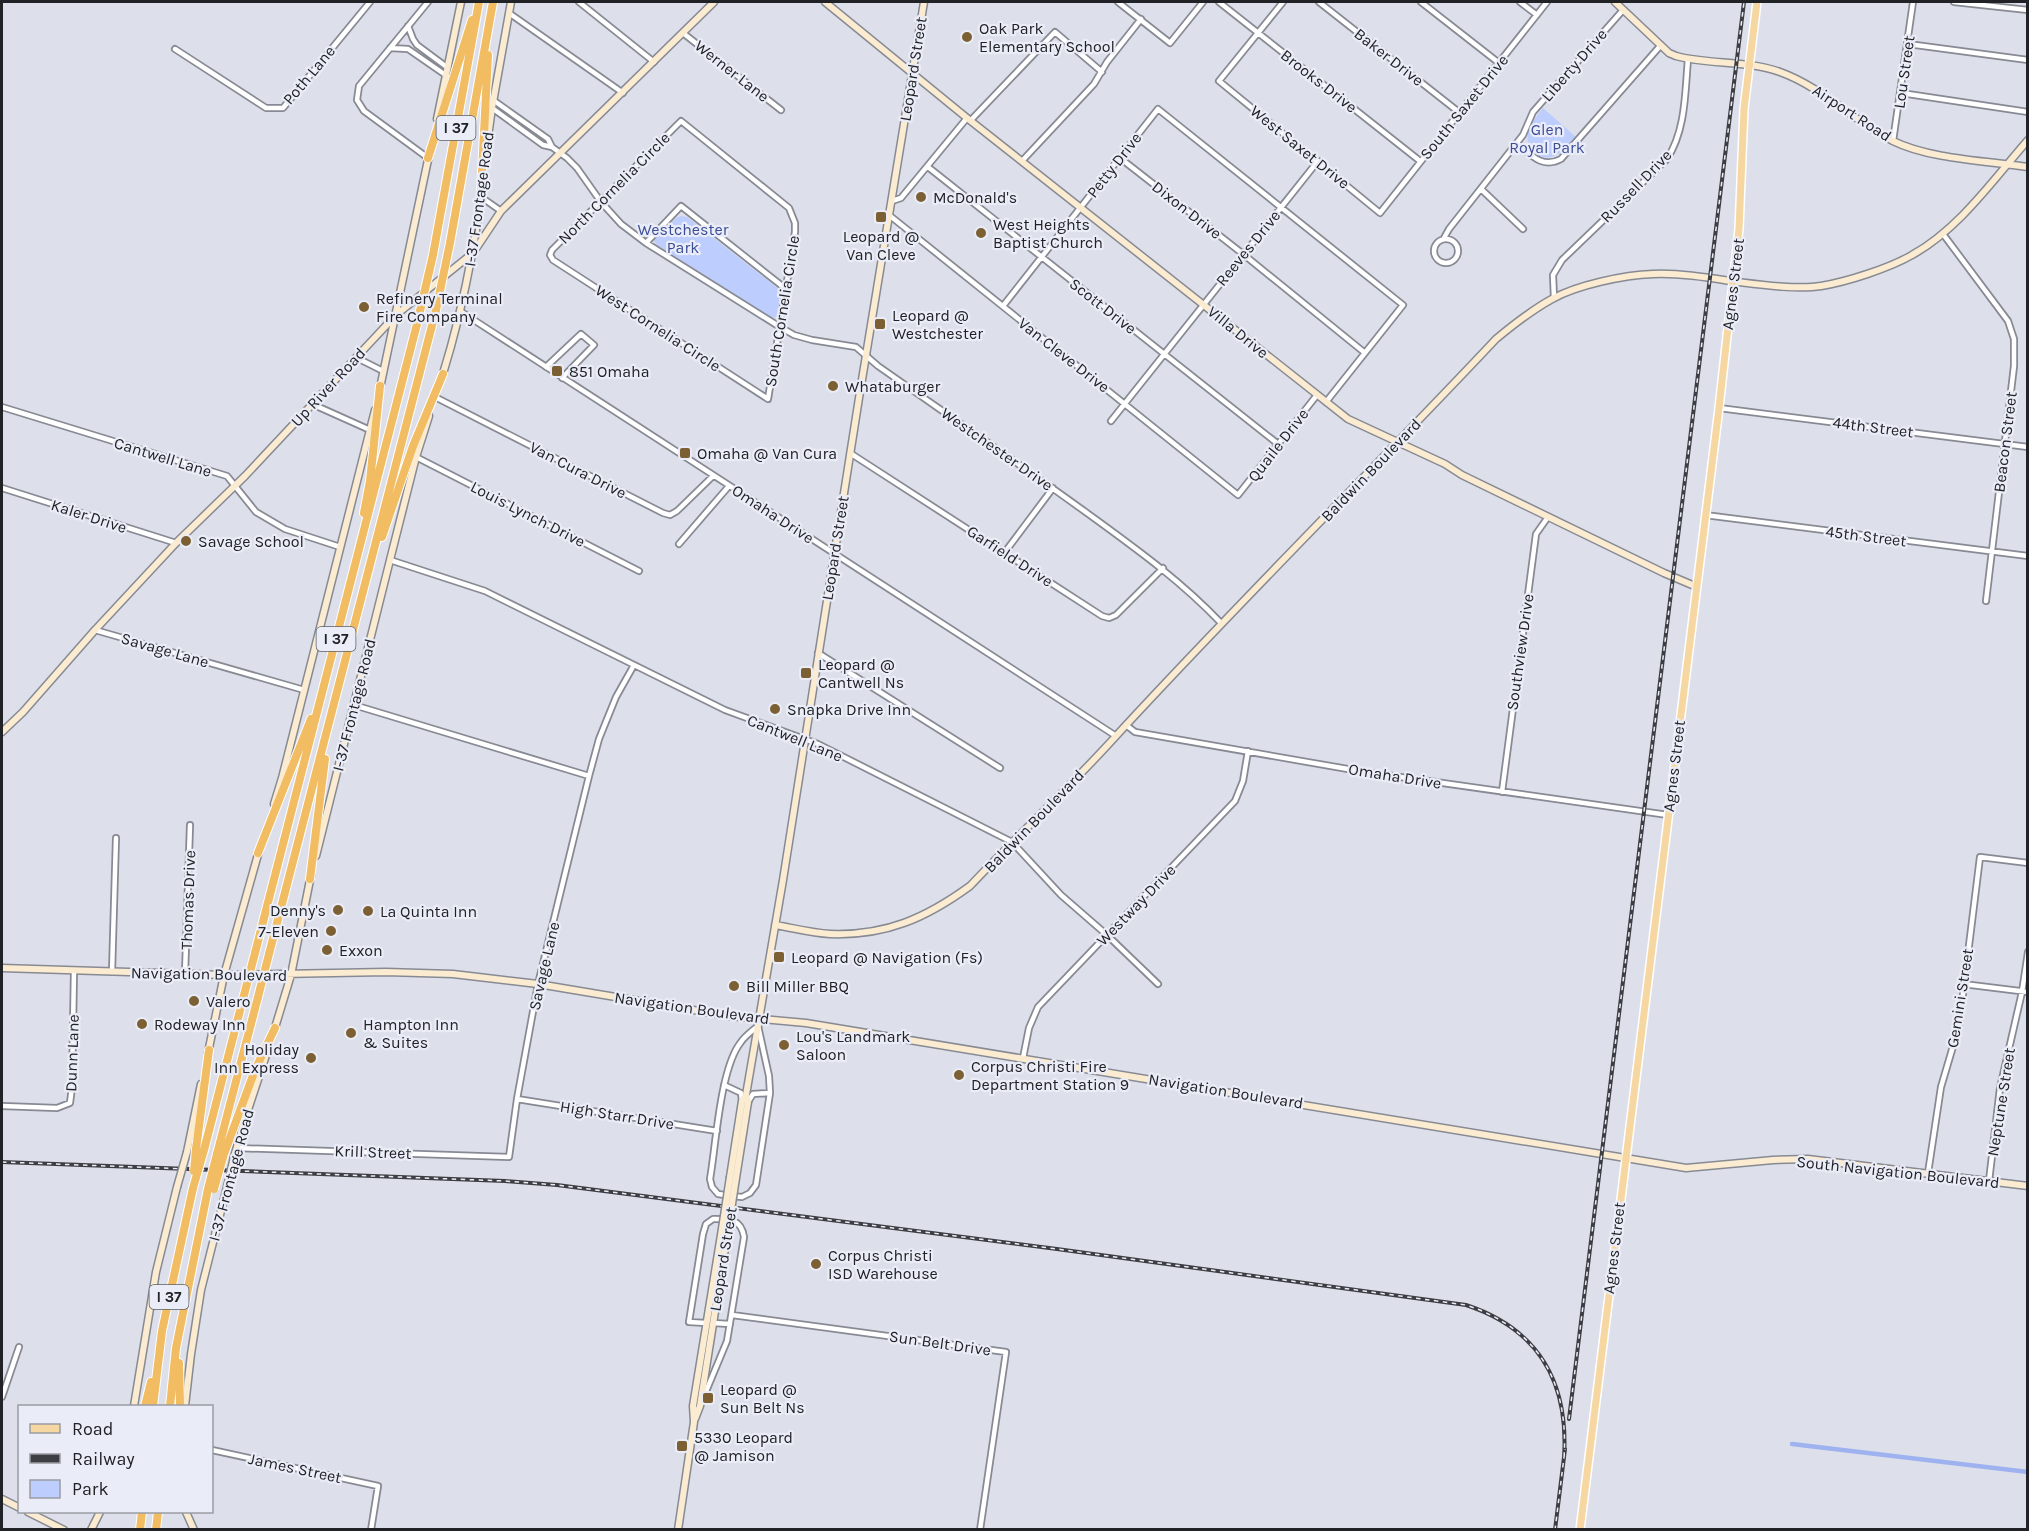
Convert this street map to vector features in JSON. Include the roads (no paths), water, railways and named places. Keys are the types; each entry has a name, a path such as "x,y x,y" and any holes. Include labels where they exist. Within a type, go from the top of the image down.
{"highway":[{"name":"I 37","path":"170,1405 176,1348 199,1228 221,1154 258,997 436,310 493,2"},
{"name":"I 37","path":"153,1405 162,1331 200,1149 244,995 417,324 433,255 479,3"},
{"path":"428,158 479,3"},
{"path":"481,194 489,23"},
{"path":"359,607 413,446 443,374"},
{"path":"354,569 370,481 380,387"},
{"path":"258,852 323,686"},
{"path":"310,879 329,730"},
{"path":"221,1154 255,1070 275,1028"},
{"path":"200,1149 209,1050"},
{"path":"180,1405 179,1366 187,1288"},
{"path":"146,1405 157,1360"},
{"path":"140,1530 142,1513"},
{"path":"156,1530 158,1513"}],"main road":[{"path":"134,1405 156,1272 187,1152 224,975 258,852 282,778 370,430 461,2"},
{"name":"I-37 Frontage Road","path":"185,1405 201,1290 234,1157 291,975 310,879 416,457 443,374 460,311 473,253 493,100 511,2"},
{"name":"Up River Road","path":"2,732 23,712 176,543 235,487 396,315 473,253 501,211 714,2"},
{"name":"Villa Drive","path":"825,2 1348,419 1445,464 1462,475 1673,578 1697,587"},
{"name":"Leopard Street","path":"678,1530 694,1422 693,1406 776,925 924,2"},
{"name":"Airport Road","path":"1615,2 1669,53 1688,58 1778,71 1806,83 1863,123 1908,147 1943,155 2028,167"},
{"name":"Agnes Street","path":"1580,1530 1719,408 1739,229 1744,109 1757,2"},
{"name":"Baldwin Boulevard","path":"776,925 828,934 865,934 923,916 970,886 1496,339 1554,298 1609,280 1653,274 1675,274 1779,286 1820,286 1851,279 1912,256 1943,234 1975,202 2028,140"},
{"name":"Navigation Boulevard","path":"2,968 224,975 345,972 434,973 538,984 758,1022 807,1024 1023,1058 1626,1158"},
{"name":"South Navigation Boulevard","path":"1626,1158 1686,1168 1808,1159 2028,1186"},
{"name":"Leopard Street","path":"694,1422 700,1406 709,1323"},
{"path":"2,1499 18,1507"},
{"path":"30,1513 64,1530"},
{"path":"91,1530 100,1513"},
{"path":"186,1513 194,1530"}],"street":[{"name":"Poth Lane","path":"175,49 266,108 283,108 370,2"},
{"path":"428,2 359,86 357,100 364,111 428,158"},
{"path":"579,2 654,62"},
{"path":"1118,2 1170,43 1203,2"},
{"name":"Brooks Drive","path":"1219,2 1420,161"},
{"path":"1258,32 1283,2"},
{"name":"Baker Drive","path":"1319,2 1460,113"},
{"path":"1421,2 1499,63"},
{"path":"1520,2 1537,15"},
{"name":"South Saxet Drive","path":"1380,213 1547,2"},
{"name":"Lou Street","path":"1893,141 1913,2"},
{"path":"1954,2 2002,4 2028,10"},
{"name":"Liberty Drive","path":"1444,238 1523,135 1533,112 1623,10"},
{"path":"509,13 623,93"},
{"path":"1022,161 1094,84 1141,19"},
{"path":"408,26 413,39 421,49 448,68"},
{"path":"891,201 901,198 969,119 1055,32 1102,72"},
{"name":"West Saxet Drive","path":"1258,32 1219,81 1380,213"},
{"name":"Werner Lane","path":"683,33 781,110"},
{"path":"1908,44 2028,60"},
{"path":"1517,143 1536,160 1551,162 1561,159 1661,45"},
{"path":"390,48 405,48 447,76"},
{"path":"417,55 421,49"},
{"name":"Russell Drive","path":"1554,298 1553,275 1562,260 1667,159 1673,150 1679,136 1688,58"},
{"path":"1901,93 2028,112"},
{"path":"493,100 548,139 552,147"},
{"path":"492,108 543,145 552,147"},
{"name":"Petty Drive","path":"1003,306 1158,110 1280,208"},
{"name":"North Cornelia Circle","path":"550,255 552,250 681,121 789,208 795,223"},
{"name":"Westchester Drive","path":"552,147 577,168 601,202 621,224 646,243 794,335 856,347 878,366 1053,488 1162,568 1194,595 1221,623"},
{"name":"Dixon Drive","path":"1120,158 1365,353"},
{"name":"Reeves Drive","path":"1111,421 1318,161"},
{"name":"Scott Drive","path":"928,167 1278,444"},
{"path":"1481,189 1523,229"},
{"path":"481,194 501,211"},
{"path":"646,243 681,206 786,289"},
{"name":"Quaile Drive","path":"1280,208 1403,305 1326,402"},
{"name":"Van Cleve Drive","path":"889,215 1238,495"},
{"name":"South Cornelia Circle","path":"768,399 795,223"},
{"name":"Beacon Street","path":"1943,234 2008,321 2014,339 2016,356 1986,601"},
{"path":"1444,238 1457,245 1458,255 1450,262 1441,261 1434,254 1436,244 1444,238"},
{"name":"West Cornelia Circle","path":"550,255 553,260 768,399"},
{"name":"Omaha Drive","path":"460,311 1116,736"},
{"path":"546,367 581,334 594,345 562,378"},
{"path":"357,358 384,371"},
{"name":"Quaile Drive","path":"1238,495 1317,395"},
{"name":"Van Cura Drive","path":"435,397 663,513 670,514 677,511 713,476"},
{"path":"312,404 370,430"},
{"name":"Cantwell Lane","path":"2,407 226,476 256,512 285,529 340,546"},
{"name":"44th Street","path":"1719,408 2028,447"},
{"name":"Garfield Drive","path":"850,453 1102,616 1109,618 1116,615 1162,568"},
{"name":"Louis Lynch Drive","path":"416,457 639,571"},
{"path":"679,544 729,486"},
{"name":"Kaler Drive","path":"2,488 176,543"},
{"path":"1005,552 1053,488"},
{"name":"45th Street","path":"1705,515 2028,556"},
{"name":"Southview Drive","path":"1502,792 1536,534 1548,517"},
{"name":"Cantwell Lane","path":"390,560 484,591 725,710 818,744 1012,842 1061,895 1158,984"},
{"name":"Savage Lane","path":"95,630 304,690"},
{"path":"818,653 1000,768"},
{"name":"Savage Lane","path":"509,1157 538,984 589,776 599,739 616,698 634,665"},
{"path":"354,705 589,776"},
{"name":"Omaha Drive","path":"1126,725 1135,732 1365,772 1668,815"},
{"name":"Westway Drive","path":"1023,1058 1029,1028 1038,1007 1235,801 1243,781 1248,751"},
{"name":"Thomas Drive","path":"185,974 190,825"},
{"path":"112,972 116,838"},
{"name":"Gemini Street","path":"1928,1173 1941,1087 1959,1026 1980,857 2028,863"},
{"name":"Neptune Street","path":"1989,1181 2000,1088 2025,992 2028,952"},
{"name":"Dunn Lane","path":"2,1106 57,1108 70,1103 74,970"},
{"path":"1964,984 2025,992"},
{"path":"758,1022 769,1076 770,1093 756,1185 750,1193 742,1197 718,1194 712,1187 710,1179 724,1085 740,1043 758,1022"},
{"path":"724,1085 741,1093 745,1100 753,1094 770,1093"},
{"name":"High Starr Drive","path":"517,1099 717,1131"},
{"name":"Krill Street","path":"237,1148 509,1157"},
{"path":"700,1406 722,1356 730,1324 732,1315 744,1237 742,1227 738,1222 713,1219 706,1224 703,1234 689,1322 730,1324"},
{"name":"Sun Belt Drive","path":"732,1315 1006,1352 980,1530"},
{"path":"2,1397 19,1347"},
{"name":"James Street","path":"213,1450 378,1486 371,1530"}],"waterway":[{"path":"1792,1444 2028,1472"}],"railway":[{"path":"1569,1419 1744,2"},
{"path":"2,1162 505,1181 557,1185 1057,1249 1466,1305 1491,1315 1513,1328 1544,1362 1561,1406 1564,1458"},
{"path":"1555,1530 1565,1449"}],"place":[{"name":"Oak Park Elementary School","path":"967,37"},
{"name":"McDonald's","path":"921,197"},
{"name":"Leopard @ Van Cleve","path":"881,217"},
{"name":"West Heights Baptist Church","path":"981,233"},
{"name":"Refinery Terminal Fire Company","path":"364,307"},
{"name":"Leopard @ Westchester","path":"880,324"},
{"name":"851 Omaha","path":"557,371"},
{"name":"Whataburger","path":"833,386"},
{"name":"Omaha @ Van Cura","path":"685,453"},
{"name":"Savage School","path":"186,541"},
{"name":"Leopard @ Cantwell Ns","path":"806,673"},
{"name":"Snapka Drive Inn","path":"775,709"},
{"name":"Denny's","path":"338,910"},
{"name":"La Quinta Inn","path":"368,911"},
{"name":"7-Eleven","path":"331,931"},
{"name":"Exxon","path":"327,950"},
{"name":"Leopard @ Navigation (Fs)","path":"779,957"},
{"name":"Bill Miller BBQ","path":"734,986"},
{"name":"Valero","path":"194,1001"},
{"name":"Rodeway Inn","path":"142,1024"},
{"name":"Hampton Inn & Suites","path":"351,1033"},
{"name":"Lou's Landmark Saloon","path":"784,1045"},
{"name":"Holiday Inn Express","path":"311,1058"},
{"name":"Corpus Christi Fire Department Station 9","path":"959,1075"},
{"name":"Corpus Christi ISD Warehouse","path":"816,1264"},
{"name":"Leopard @ Sun Belt Ns","path":"708,1398"},
{"name":"5330 Leopard @ Jamison","path":"682,1446"}],"park label":[{"name":"Glen Royal Park","path":"1547,138"},
{"name":"Westchester Park","path":"683,238"}]}
